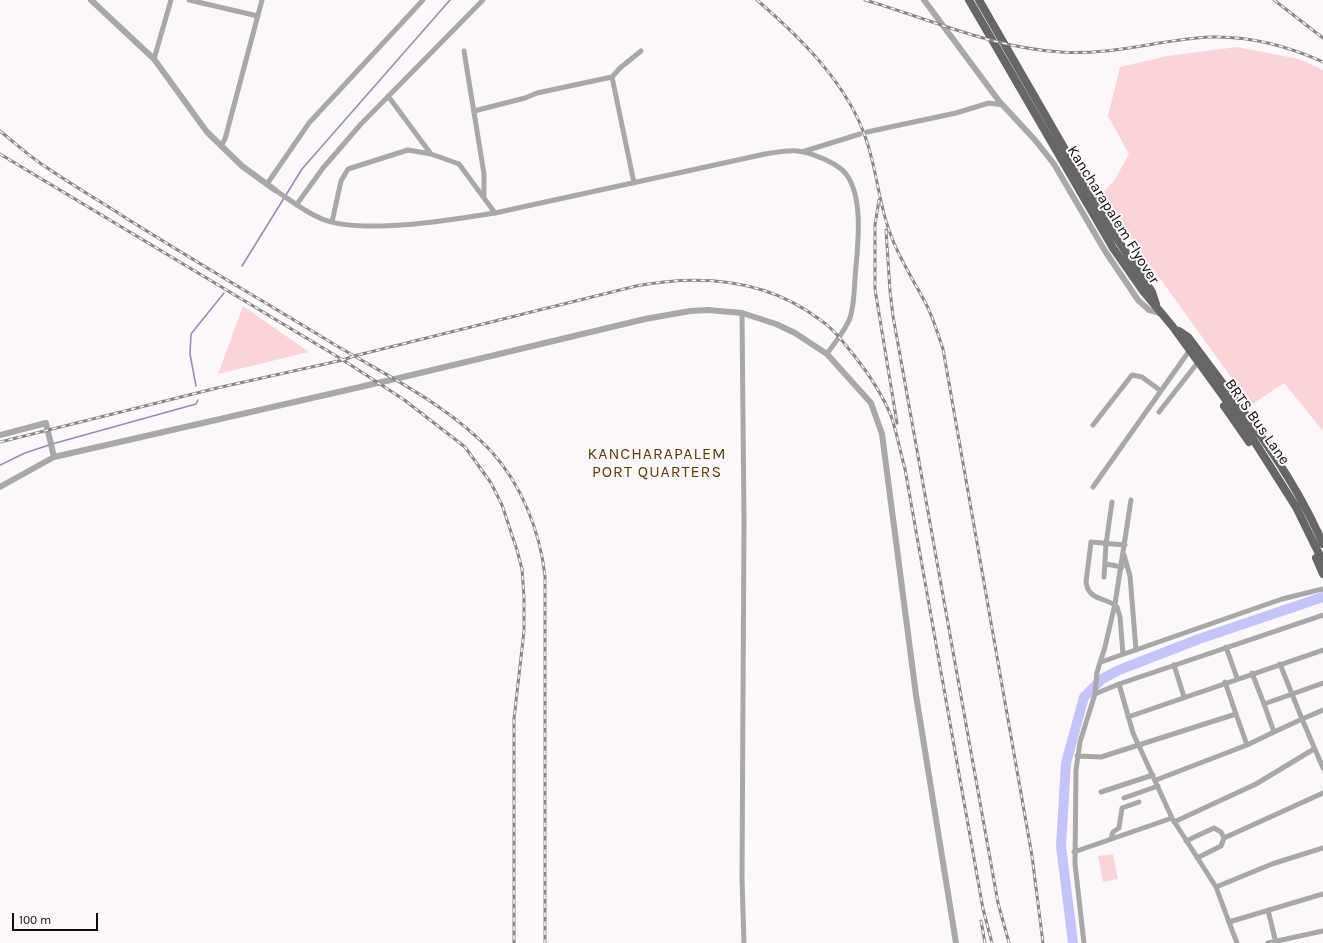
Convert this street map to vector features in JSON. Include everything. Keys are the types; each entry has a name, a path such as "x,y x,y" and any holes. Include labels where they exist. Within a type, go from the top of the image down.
{"main road":[{"name":"Kancharapalem Flyover","path":"969,0 1108,240 1146,289"},
{"name":"Kancharapalem Flyover","path":"979,0 1112,231 1156,304"},
{"name":"BRTS Bus Lane","path":"1156,304 1269,463 1306,526 1323,562"},
{"path":"1173,327 1179,343 1267,467 1289,504 1323,574"},
{"path":"1173,327 1188,337 1269,449 1298,495 1323,544"}],"street":[{"path":"91,0 154,59 193,116 242,166 275,190 322,219 332,222 356,225 398,225 459,219 495,213 765,154 790,150 805,151 834,164 846,173 851,181 856,207 858,241 852,310 846,326 827,354"},
{"path":"154,59 171,0"},
{"path":"189,0 258,16"},
{"path":"221,146 225,139 262,0"},
{"path":"266,184 310,123 423,0"},
{"path":"295,202 327,163 388,96 482,0"},
{"path":"924,0 1003,105 1030,134 1054,164 1105,251 1138,300 1149,310 1164,315"},
{"path":"464,51 484,174 484,198"},
{"path":"474,111 525,98 538,93 612,77 620,68 641,51"},
{"path":"612,77 634,183"},
{"path":"989,103 994,93"},
{"path":"388,96 431,154"},
{"path":"867,132 949,114 989,103 1003,105"},
{"path":"805,151 860,134"},
{"path":"332,222 341,181 348,169 408,150 431,154 458,164 495,213"},
{"path":"0,488 54,457 395,380 645,319 690,311 708,310 742,313 776,324 795,333 827,354 871,402 882,434 916,695 956,943"},
{"path":"742,313 744,520 742,872 744,943"},
{"path":"1092,487 1187,354"},
{"path":"1159,412 1195,366"},
{"path":"1093,425 1132,375 1138,375 1161,391"},
{"path":"1165,385 1174,392"},
{"path":"0,435 46,424 54,457"},
{"path":"1084,943 1074,852 1077,756 1095,691 1098,672 1115,604 1124,554 1131,500"},
{"path":"1104,577 1106,564 1106,544 1112,502"},
{"path":"1123,654 1120,617 1115,604 1095,597 1087,587 1091,542 1125,545"},
{"path":"1124,554 1130,576 1136,650"},
{"path":"1106,564 1122,567"},
{"path":"1101,662 1282,599 1323,589"},
{"path":"1095,691 1323,615"},
{"path":"1226,647 1237,678"},
{"path":"1128,717 1225,682 1323,650"},
{"path":"1280,664 1323,768"},
{"path":"1174,665 1184,697"},
{"path":"1252,673 1274,732"},
{"path":"1225,682 1247,745"},
{"path":"1264,704 1323,683"},
{"path":"1119,684 1138,746 1154,777 1173,820 1216,887 1236,943"},
{"path":"1101,792 1154,777 1247,745 1323,710"},
{"path":"1077,756 1101,757 1236,714"},
{"path":"1074,852 1173,820 1256,784 1314,748"},
{"path":"1124,798 1158,786"},
{"path":"1224,838 1323,793"},
{"path":"1111,839 1113,832 1118,828 1122,808 1139,802"},
{"path":"1186,841 1214,828 1221,832 1224,838 1222,846 1197,858"},
{"path":"1216,887 1272,864 1323,848"},
{"path":"1229,922 1323,894"},
{"path":"1268,910 1276,942"},
{"path":"1268,943 1323,931"}],"shaded area":[{"path":"1237,47 1299,59 1323,70 1323,431 1284,383 1251,405 1100,195 1114,181 1129,154 1108,116 1120,67 1167,56"},
{"path":"243,306 309,352 218,374"},
{"path":"1113,854 1118,879 1103,882 1098,856"}],"waterway":[{"path":"242,266 302,169 450,0"},
{"path":"196,386 190,354 191,334 224,293"},
{"path":"52,444 196,404 198,400"},
{"path":"0,465 25,453 49,445"},
{"path":"1073,943 1061,846 1066,763 1084,697 1102,679 1119,670 1199,639 1323,597"}],"railway":[{"path":"757,0 790,30 822,64 836,82 859,121 867,142 883,211 890,233 902,261 929,311 943,349 1032,856 1043,943"},
{"path":"865,0 986,39 1035,49 1080,53 1099,52 1192,38 1226,37 1268,43 1296,51 1323,62"},
{"path":"1274,0 1323,38"},
{"path":"0,131 34,159 76,187 436,405 474,434 502,464 512,479 528,510 539,543 545,576 545,943"},
{"path":"0,154 343,360 403,399 465,447 491,483 502,505 517,550 522,569 524,597 524,631 514,719 514,943"},
{"path":"879,200 875,225 875,289 897,423"},
{"path":"886,230 893,316 998,903 1009,943"},
{"path":"0,442 217,388 343,360 636,286 684,280 732,283 777,295 799,306 829,326 853,354 879,391 893,422 905,469 983,909 992,943"},
{"path":"981,921 985,943"}],"district":[{"name":"KANCHARAPALEM PORT QUARTERS","path":"657,463"}]}
